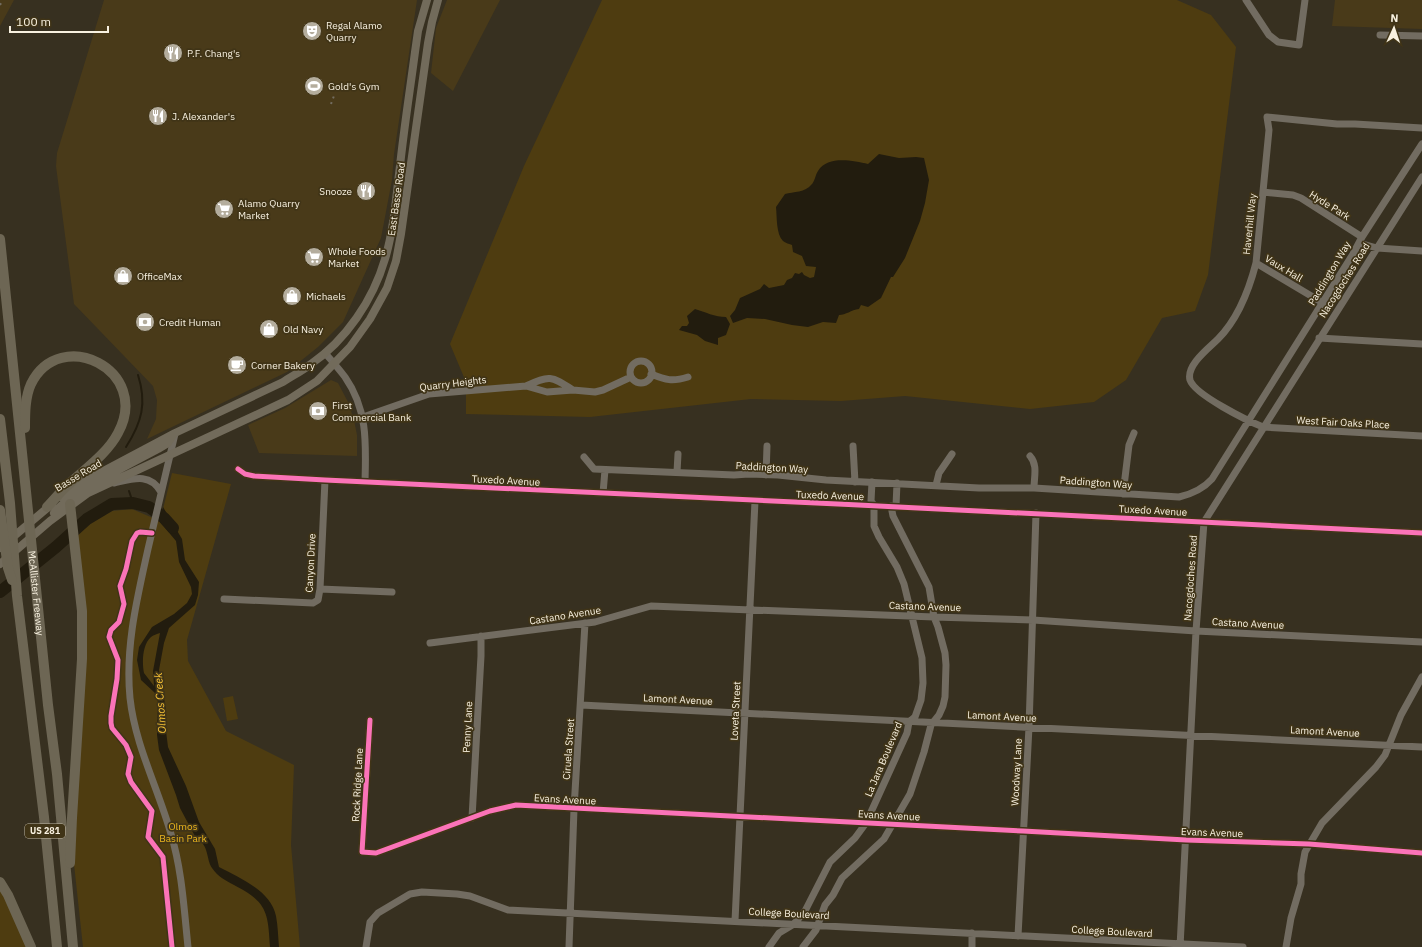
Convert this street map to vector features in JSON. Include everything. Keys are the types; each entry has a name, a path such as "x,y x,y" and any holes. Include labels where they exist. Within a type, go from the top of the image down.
{"highway":[{"name":"McAllister Freeway","path":"0,239 25,490 58,786 73,947"},
{"path":"24,472 27,398 36,375 44,366 57,360 71,357 87,358 100,363 108,369 116,377 125,398 123,420 118,433 104,452 47,507"},
{"name":"McAllister Freeway","path":"0,418 10,503 17,596 44,817 56,947"},
{"path":"67,893 70,876 72,818 82,659 82,611 70,504"},
{"path":"0,511 8,568 17,596"},
{"path":"0,882 8,895 31,947"}],"main road":[{"name":"East Basse Road","path":"175,433 283,382 311,364 325,353 350,326 370,296 385,260 393,222 417,38 427,0"},
{"name":"East Basse Road","path":"170,455 288,400 317,381 362,332 377,307 392,275 398,250 428,43 438,0"},
{"path":"393,222 403,223"},
{"path":"42,527 61,504 84,488 158,450 168,443 175,433"},
{"name":"Basse Road","path":"0,548 47,507 70,490 175,433"},
{"name":"Basse Road","path":"0,564 70,504 99,487 170,455"}],"street":[{"path":"1246,0 1269,35 1278,42 1299,44 1305,0"},
{"path":"1380,35 1422,36"},
{"name":"Haverhill Way","path":"1264,427 1248,421 1199,392 1190,381 1190,375 1195,362 1220,338 1236,313 1251,279 1256,263 1269,130 1268,117 1337,124 1422,128"},
{"name":"Paddington Way","path":"584,457 594,470 766,475 855,482 980,488 1034,488 1179,497 1188,495 1203,488 1212,479 1354,254 1360,240 1422,144"},
{"name":"Nacogdoches Road","path":"1180,946 1196,631 1204,522 1422,177"},
{"name":"Hyde Park","path":"1263,192 1293,195 1301,198 1360,240 1377,248 1422,251"},
{"name":"Vaux Hall","path":"1256,263 1323,303"},
{"path":"1319,338 1422,344"},
{"path":"325,353 351,387 362,417 366,435 365,482"},
{"name":"Quarry Heights","path":"526,386 547,392 573,390 590,392 603,390 630,376 631,366 640,361 647,363 651,374"},
{"path":"630,376 635,382 642,383 649,379 651,374 664,379 677,381 688,377"},
{"name":"Quarry Heights","path":"362,417 429,394 526,386 542,379 555,379 573,390"},
{"name":"West Fair Oaks Place","path":"1264,427 1422,436"},
{"path":"175,433 135,607 131,630 129,686 138,740 164,810 177,856 188,947"},
{"path":"1123,494 1129,445 1134,433"},
{"path":"766,475 767,446"},
{"path":"854,446 855,482"},
{"path":"677,472 678,454"},
{"path":"936,485 939,473 952,454"},
{"path":"1030,456 1034,460 1035,465 1034,488"},
{"name":"Tuxedo Avenue","path":"238,469 245,474 254,476 325,480 755,501 874,505 1422,533"},
{"path":"603,493 605,470"},
{"path":"99,487 140,478 154,481 161,493"},
{"name":"Canyon Drive","path":"224,599 313,603 318,600 320,589 325,480"},
{"name":"La Jara Boulevard","path":"769,947 779,933 794,924 806,911 830,862 855,838 866,823 907,733 909,722 915,717 921,700 923,683 922,658 904,584 897,567 874,526 874,505 871,501 872,482"},
{"path":"803,947 818,925 825,906 834,895 842,878 884,839 910,794 930,730 943,706 946,688 946,665 944,653 934,617 929,587 893,516 893,506 897,483"},
{"name":"Loveta Street","path":"735,921 755,501"},
{"name":"Woodway Lane","path":"1018,936 1029,728 1036,513"},
{"path":"320,589 392,592"},
{"name":"Castano Avenue","path":"430,643 595,622 651,606 1033,620 1196,631 1422,642"},
{"name":"Ciruela Street","path":"569,947 574,809 585,623"},
{"name":"Penny Lane","path":"472,818 481,636"},
{"path":"1286,947 1291,918 1301,884 1301,874 1305,852 1309,844 1322,823 1376,768 1385,755 1401,715 1422,677"},
{"name":"Lamont Avenue","path":"581,705 745,712 1029,728 1390,744 1422,747"},
{"name":"Rock Ridge Lane","path":"362,852 370,720"},
{"name":"Evans Avenue","path":"362,852 376,853 490,811 516,805 1186,840 1309,844 1422,853"},
{"name":"College Boulevard","path":"366,947 370,922 378,913 410,894 422,892 470,896 508,910 972,933 1018,936 1080,943 1243,947"},
{"path":"972,933 972,947"}],"shaded area":[{"path":"0,0 14,0 0,26"},
{"name":"Alamo Quarry Market","path":"104,0 417,0 394,154 392,180 381,238 343,322 318,347 287,372 147,439 156,419 157,400 153,386 74,304 56,166 57,153"},
{"path":"447,0 500,0 453,91 431,73 436,28"},
{"path":"1335,0 1422,0 1422,29 1332,26"},
{"path":"331,380 338,383 348,402 357,435 357,456 259,453 248,425 285,408"}],"green space":[{"path":"602,0 1177,0 1211,15 1236,47 1208,275 1195,311 1162,318 1126,380 1094,402 1030,409 905,396 841,401 751,399 590,417 466,414 466,382 450,344 524,166"},
{"name":"Olmos Basin Park","path":"172,473 231,484 187,640 188,661 226,731 294,765 291,845 300,947 83,947 74,864 84,659 77,535 90,524 112,511 132,509 160,521"},
{"path":"233,696 238,719 227,721 223,698"},
{"path":"0,890 3,895 27,947 0,947"}],"water":[{"path":"879,154 899,158 924,158 929,180 920,221 905,258 893,277 891,277 881,298 868,307 861,305 859,309 839,315 836,323 823,322 808,327 765,319 747,318 733,323 730,316 735,310 740,298 760,289 764,284 769,288 784,285 795,273 799,274 802,272 810,278 814,277 816,267 806,266 802,256 793,252 792,245 783,241 779,234 776,207 785,194 809,187 818,171 822,166 828,163 841,160 868,164"},
{"path":"695,309 726,317 730,324 726,335 718,338 718,345 705,341 697,335 679,330 682,326 687,326 689,323 687,316"},
{"path":"163,507 182,539 185,560 199,582 198,595 195,605 169,628 164,643 159,670 166,710 165,723 168,747 186,786 199,822 215,849 219,867 254,886 268,899 273,907 277,920 279,947 270,947 266,916 264,909 259,903 245,891 222,878 212,868 204,845 197,840 180,808 159,750 157,735 158,702 155,693 141,680 137,660 139,647 152,627 174,614 187,603 192,594 191,587 179,562 176,541 160,522","holes":["160,633 153,671 154,686 144,673 143,654 148,640"]}],"waterway":[{"path":"126,447 136,429 141,412 142,395 138,375"},
{"path":"129,491 133,503"},
{"name":"Olmos Creek","path":"0,592 56,547 87,519 112,504 133,503 149,507 164,518 173,528"}],"railway":[{"path":"0,5 3,0"},
{"path":"331,104 335,93"}],"cycle path":[{"path":"238,469 245,474 254,476 325,480 1422,533"},
{"path":"152,533 137,533 132,541 126,569 120,586 124,604 119,622 111,630 109,637 118,660 111,723 112,728 126,745 131,757 128,774 131,782 152,811 148,837 163,857 172,947"},
{"path":"370,720 362,852 376,853 490,811 516,805 1186,840 1309,844 1422,853"}],"place":[{"name":"Regal Alamo Quarry","path":"312,31"},
{"name":"P.F. Chang's","path":"173,53"},
{"name":"Gold's Gym","path":"314,86"},
{"name":"J. Alexander's","path":"158,116"},
{"name":"Snooze","path":"366,191"},
{"name":"Alamo Quarry Market","path":"224,209"},
{"name":"Whole Foods Market","path":"314,257"},
{"name":"OfficeMax","path":"123,276"},
{"name":"Michaels","path":"292,296"},
{"name":"Credit Human","path":"145,322"},
{"name":"Old Navy","path":"269,329"},
{"name":"Corner Bakery","path":"237,365"},
{"name":"First Commercial Bank","path":"318,411"}]}
